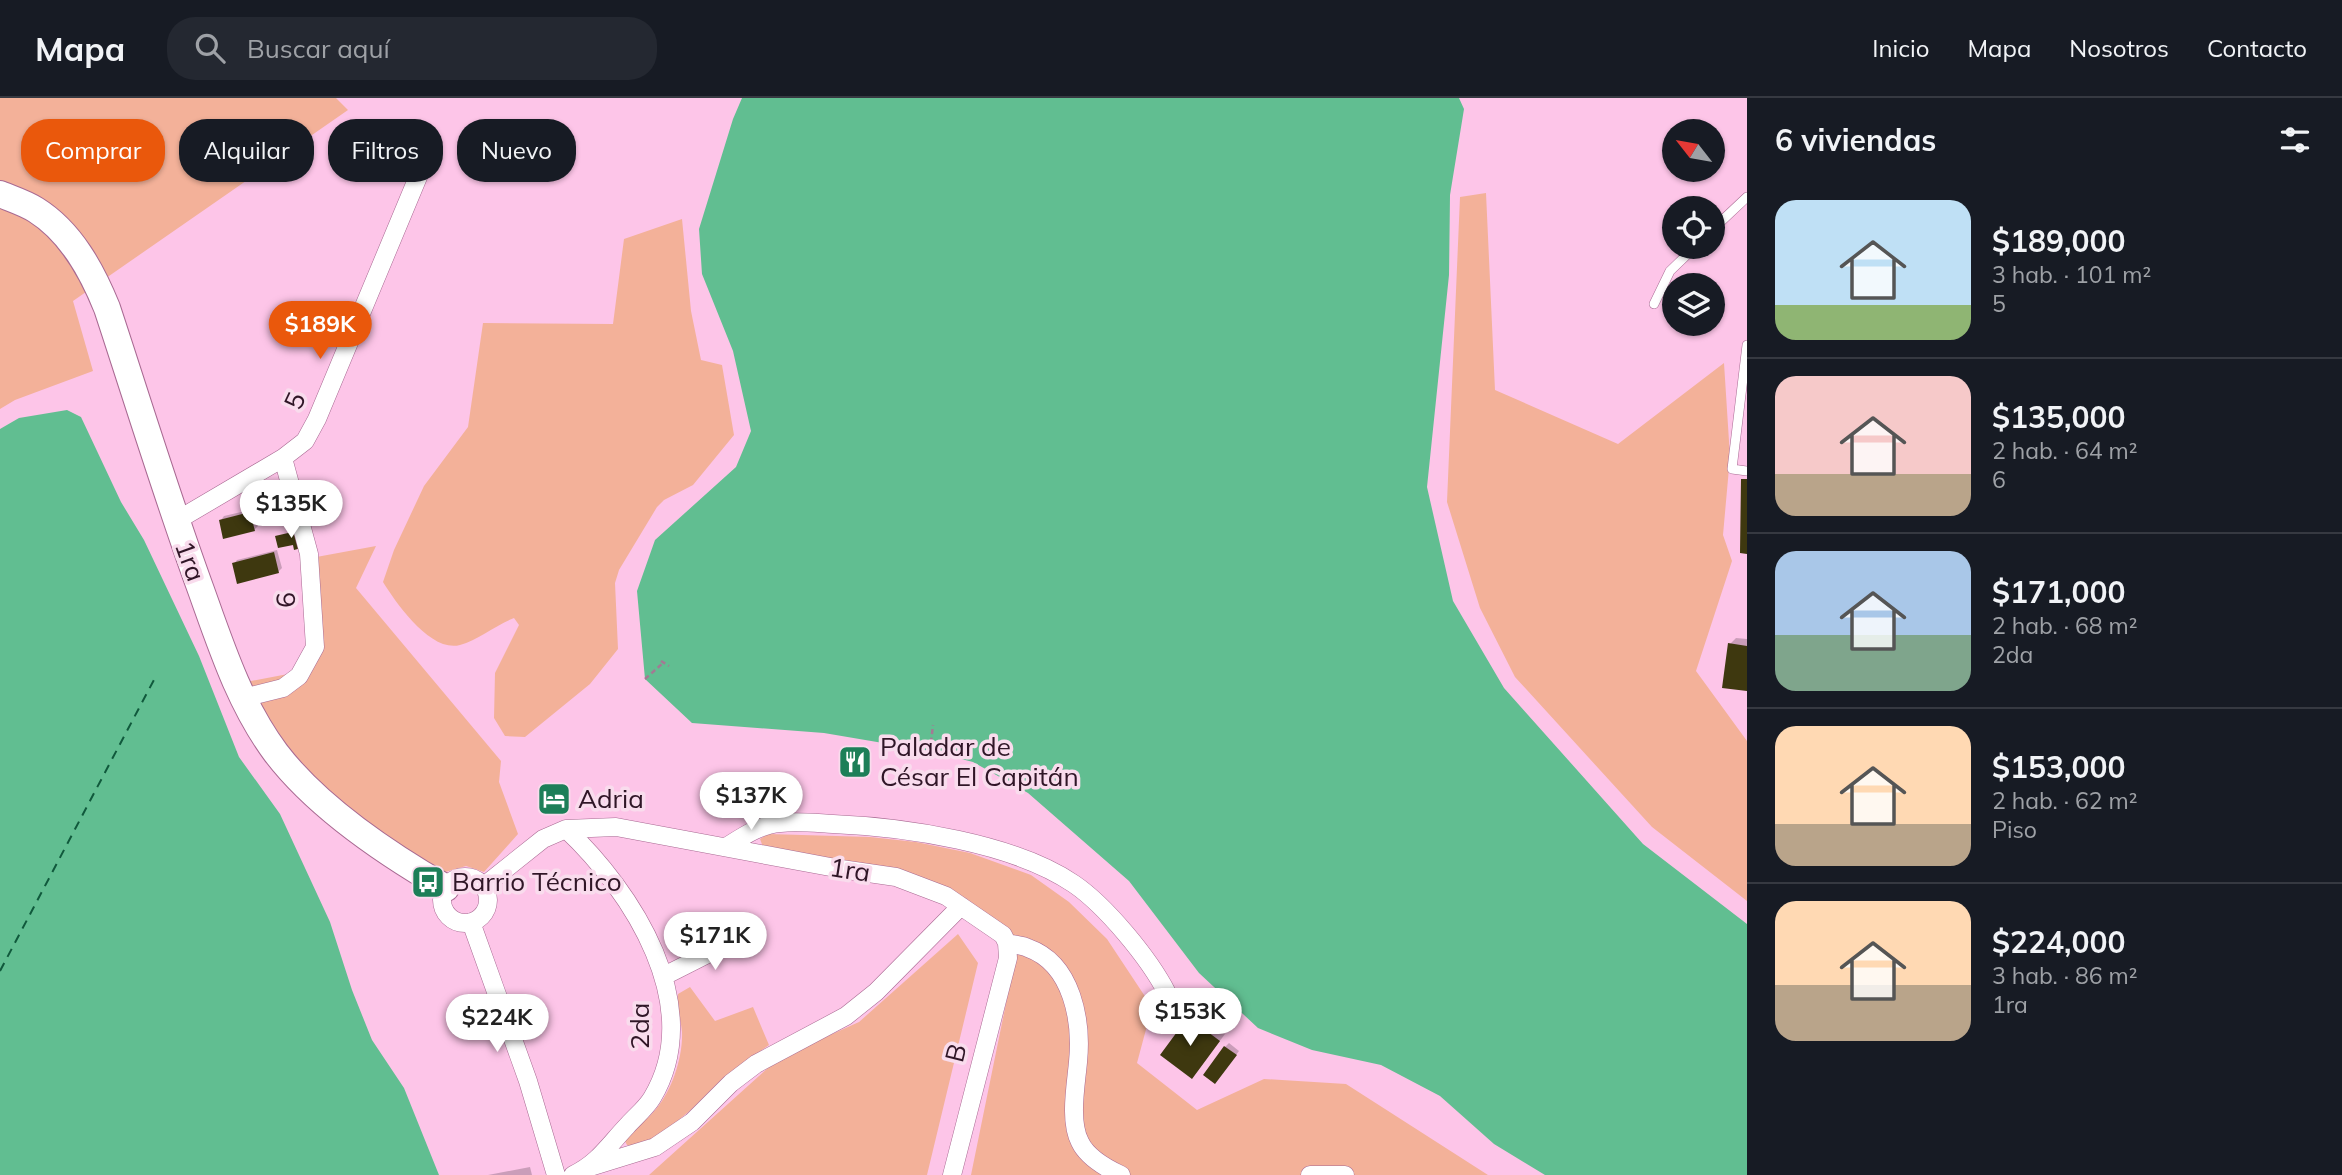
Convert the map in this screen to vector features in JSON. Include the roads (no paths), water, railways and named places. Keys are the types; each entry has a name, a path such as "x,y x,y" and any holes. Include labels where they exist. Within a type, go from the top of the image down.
{"street":[{"name":"5","path":"176,521 283,458 305,440 317,419 416,182"},
{"name":"1ra","path":"0,194 35,209 57,226 95,278 222,651 257,725 301,783 395,859 446,888"},
{"name":"6","path":"243,698 283,688 299,676 316,647 309,554 283,458"},
{"path":"726,847 744,836 777,823 809,823 906,831 1015,855 1049,869 1076,885 1099,906 1128,937 1153,970 1168,995 1175,1018"},
{"name":"1ra","path":"484,887 543,839 566,829 616,827 896,877 946,896 1003,934 1007,943"},
{"name":"2da","path":"566,829 607,870 647,934 664,975 669,1005 670,1042 666,1068 652,1099 590,1167 573,1175"},
{"path":"469,877 484,887 488,904 485,912 478,918 471,922 462,922 447,914 443,897 452,881 469,877"},
{"path":"590,1167 655,1147 692,1122 731,1083 756,1064 846,1016 885,984 961,906"},
{"path":"471,922 528,1081 555,1175"},
{"path":"664,975 749,933"},
{"path":"1007,943 1030,948 1050,962 1067,985 1076,1006 1078,1027 1079,1059 1074,1096 1080,1143 1104,1167 1121,1175"},
{"name":"B","path":"952,1175 1008,957 1007,943"},
{"path":"1310,1175 1345,1175"}],"lane":[{"path":"1725,218 1747,197"},
{"path":"1654,304 1670,271 1682,259"},
{"path":"1747,345 1732,469 1747,471"}],"place":[{"name":"Paladar de César El Capitán","path":"855,762"},
{"name":"Adria","path":"554,799"},
{"name":"Barrio Técnico","path":"428,882"}]}
